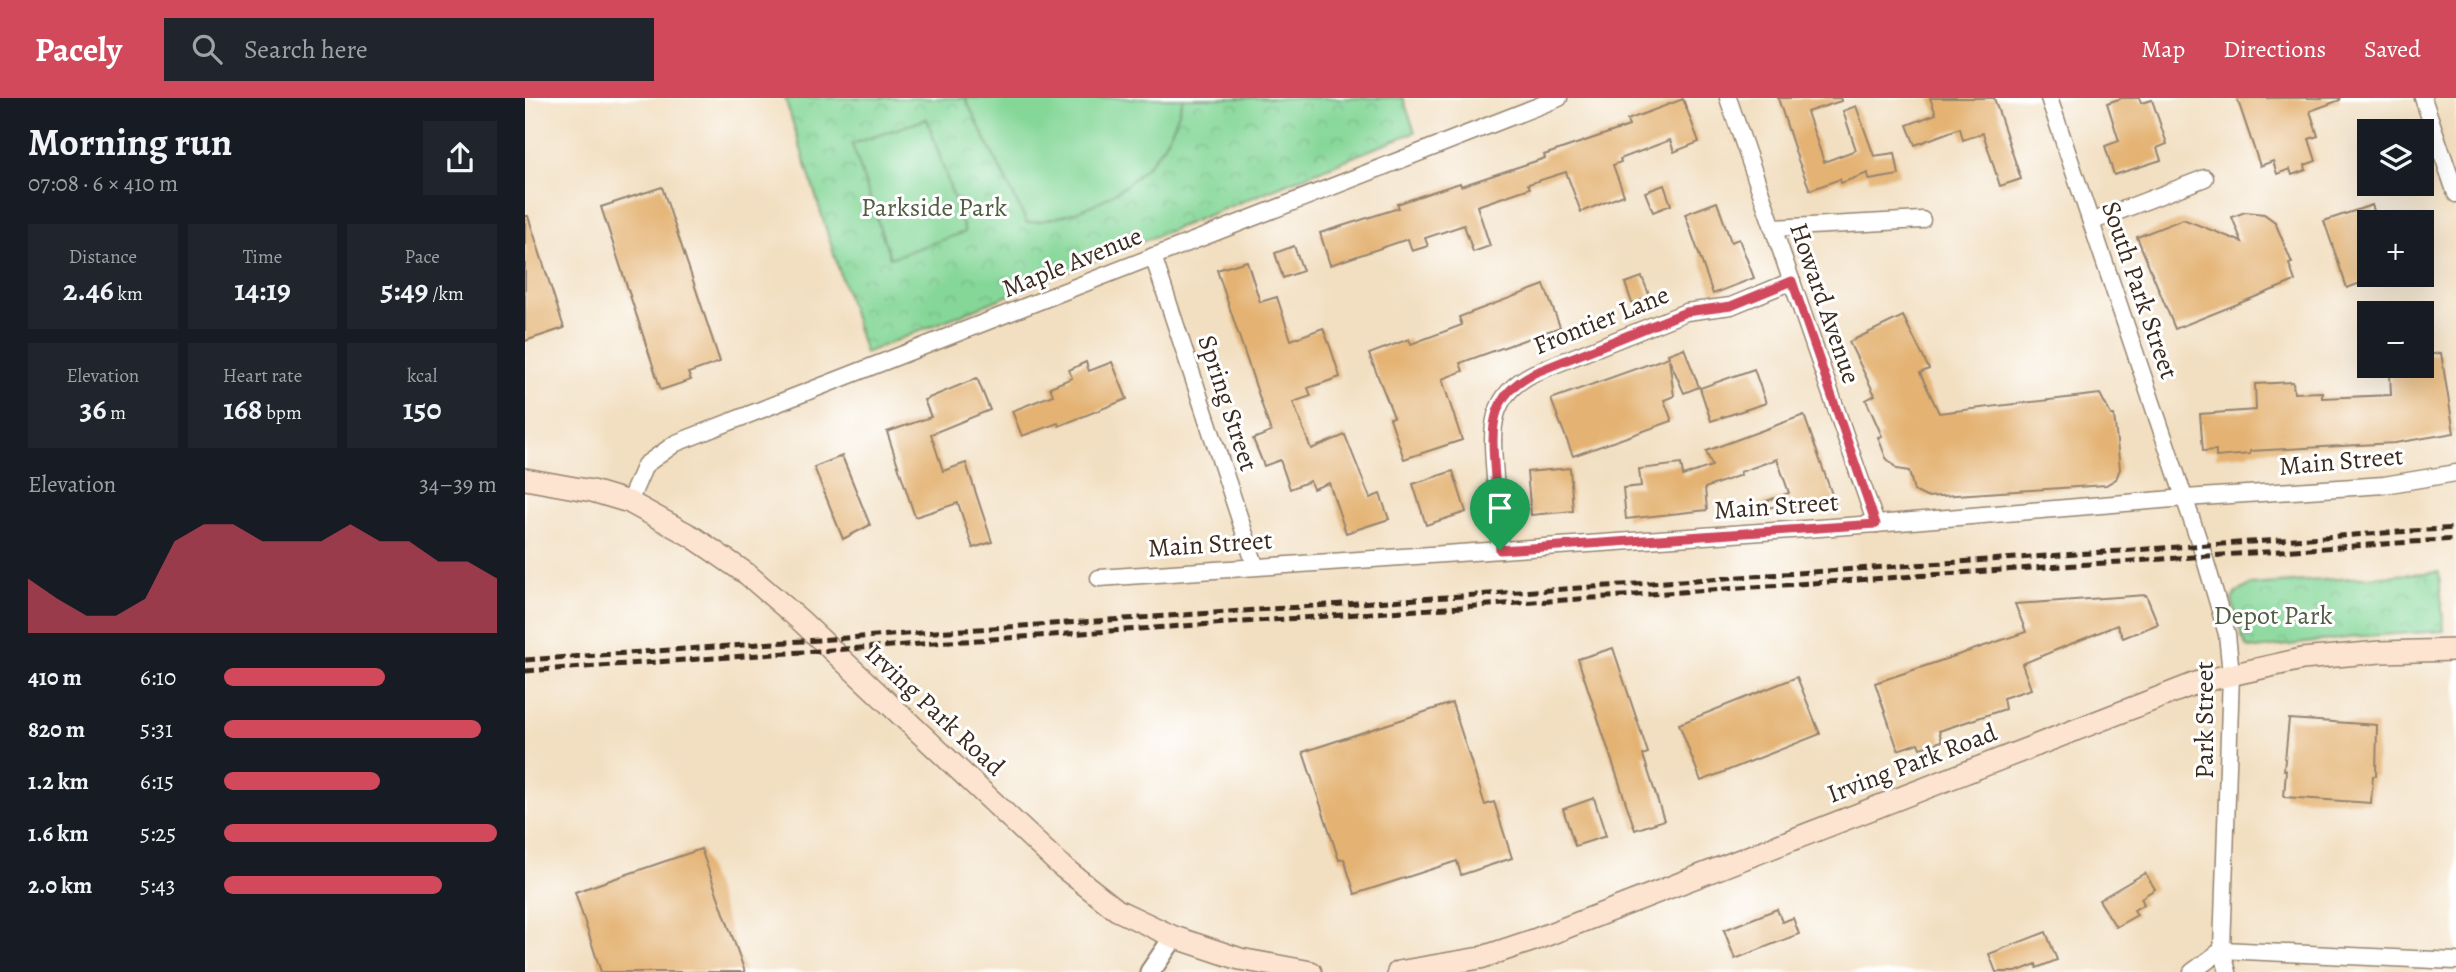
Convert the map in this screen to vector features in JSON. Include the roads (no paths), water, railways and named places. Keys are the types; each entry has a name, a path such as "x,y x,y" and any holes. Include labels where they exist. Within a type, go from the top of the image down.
{"main road":[{"name":"Irving Park Road","path":"525,479 592,491 629,502 693,537 747,574 800,620 1061,865 1117,910 1174,937 1240,959 1311,972"},
{"name":"Irving Park Road","path":"1398,972 1480,958 1534,940 2199,682 2302,659 2380,652 2456,650"}],"street":[{"name":"Maple Avenue","path":"629,502 645,465 676,443 1559,98"},
{"name":"Howard Avenue","path":"1728,98 1876,524"},
{"name":"South Park Street","path":"2049,98 2185,498"},
{"path":"2423,98 2456,194"},
{"path":"2091,222 2205,178"},
{"path":"1773,228 1922,220"},
{"name":"Spring Street","path":"1153,256 1255,565"},
{"name":"Frontier Lane","path":"1500,550 1493,425 1500,404 1514,386 1534,373 1686,312 1731,306 1792,281"},
{"name":"Main Street","path":"1099,578 1255,565 1876,524 2185,498 2384,485 2456,473"},
{"name":"Park Street","path":"2185,498 2227,634 2231,674 2222,950 2228,972"},
{"path":"1150,972 1174,937"},
{"path":"2192,972 2222,950 2456,961"}],"railway":[{"path":"525,660 2456,528"},
{"path":"525,671 2456,539"}],"park label":[{"name":"Parkside Park","path":"934,207"},
{"name":"Depot Park","path":"2273,615"}]}
